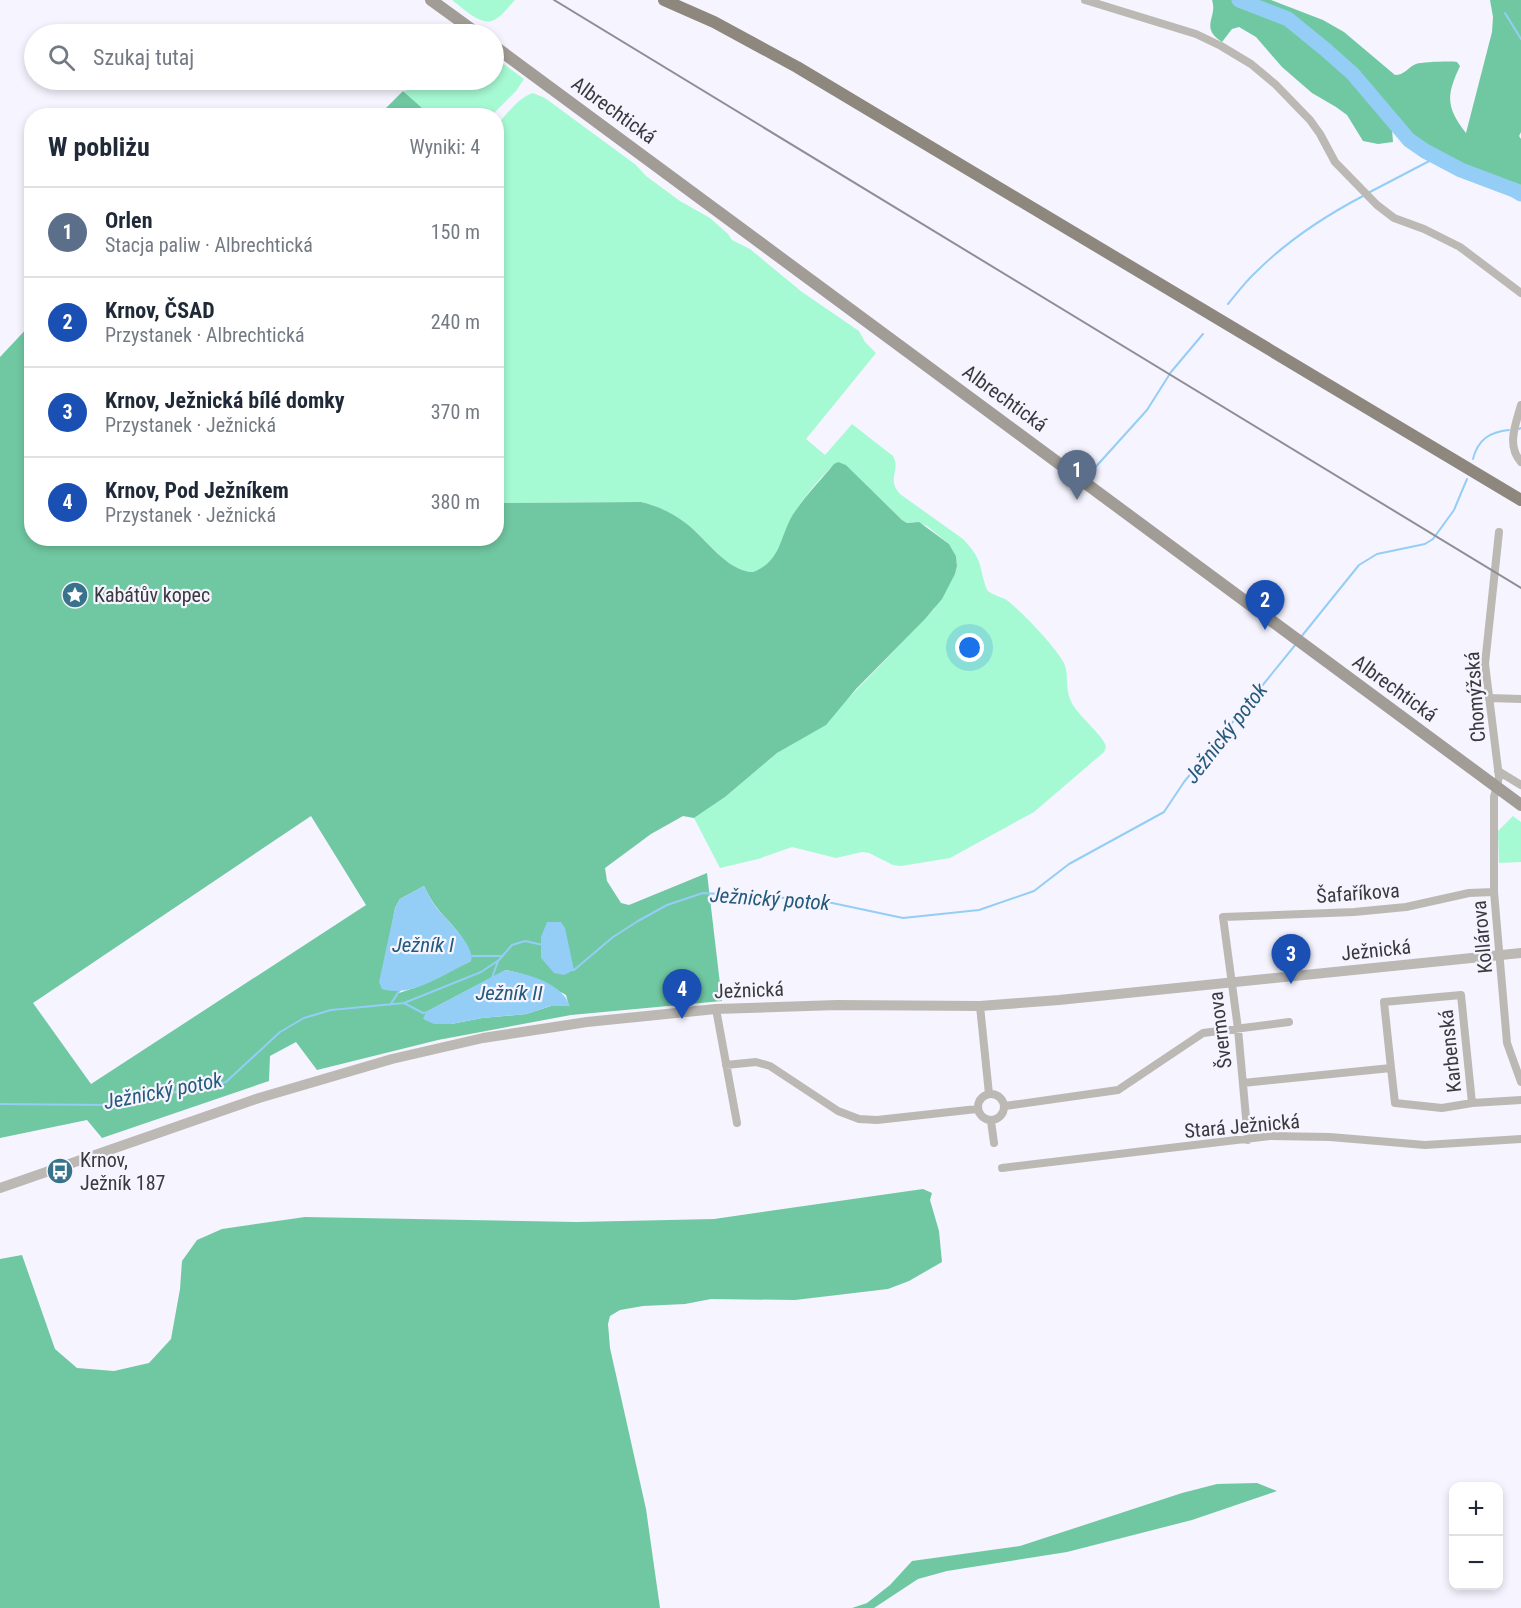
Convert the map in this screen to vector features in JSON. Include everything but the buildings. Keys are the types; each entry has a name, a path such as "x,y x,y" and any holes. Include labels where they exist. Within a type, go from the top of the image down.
{"main road":[{"path":"431,0 464,24"},
{"path":"664,0 714,22 797,67 1521,500"},
{"name":"Albrechtická","path":"504,53 1521,805"}],"street":[{"path":"1085,0 1196,34 1251,64 1275,84 1310,120 1335,162 1370,198 1394,218 1424,229 1460,247 1521,293"},
{"path":"1521,405 1512,439 1515,454 1521,462"},
{"name":"Chomýžská","path":"1497,788 1498,771 1485,664 1499,532"},
{"path":"1489,699 1521,699"},
{"path":"1498,771 1521,785"},
{"name":"Kollárova","path":"1497,788 1494,797 1494,892 1507,1043 1521,1082"},
{"name":"Šafaříkova","path":"1223,917 1354,912 1406,907 1469,893 1494,892"},
{"name":"Švermova","path":"1223,917 1238,1029 1248,1140"},
{"name":"Ježnická","path":"0,1188 259,1098 392,1059 483,1038 576,1024 716,1008 837,1005 980,1006 1521,953"},
{"name":"Karbenská","path":"1472,1103 1461,995 1384,1002 1395,1103 1442,1108 1472,1103 1521,1100"},
{"path":"980,1006 989,1094"},
{"path":"716,1008 737,1123"},
{"path":"1005,1106 1118,1090 1203,1033 1289,1022"},
{"path":"726,1065 756,1062 770,1066 838,1111 859,1119 877,1120 977,1109"},
{"path":"1243,1083 1390,1068"},
{"path":"989,1094 997,1095 1005,1106 1003,1114 991,1121 985,1120 977,1109 978,1102 983,1096 989,1094"},
{"path":"991,1121 994,1143"},
{"name":"Stará Ježnická","path":"1002,1168 1270,1137 1330,1137 1425,1145 1521,1139"}],"green space":[{"path":"452,0 515,0 494,20 483,21"},
{"path":"1212,0 1271,0 1323,20 1344,32 1395,75 1419,63 1457,62 1460,66 1452,85 1450,101 1459,124 1466,133 1492,32 1493,17 1490,0 1521,0 1521,132 1519,136 1521,139 1521,185 1471,167 1455,170 1419,152 1392,129 1393,142 1378,144 1363,141 1347,115 1312,93 1282,67 1256,37 1239,27 1232,29 1222,42 1215,37 1210,27 1213,12"},
{"path":"504,64 524,79 499,108 422,108 404,92 406,90 504,90"},
{"path":"403,91 422,108 386,108"},
{"path":"533,93 545,98 636,165 646,176 680,201 710,218 732,240 750,249 802,292 859,331 865,342 876,353 806,439 825,455 852,424 893,456 896,466 894,484 900,494 970,546 980,563 987,590 1008,601 1022,613 1060,656 1067,674 1071,702 1106,747 1104,752 1034,812 950,858 901,866 893,865 869,853 862,852 836,858 792,847 758,859 720,868 694,818 725,797 777,753 794,743 842,705 934,609 955,574 956,556 949,544 927,526 902,520 846,465 836,463 818,481 796,510 774,556 753,572 744,571 726,561 682,520 665,510 641,502 504,503 504,117"},
{"path":"24,331 24,546 504,546 504,503 641,502 676,516 726,561 744,571 753,572 774,556 792,516 838,462 846,465 902,520 907,523 919,522 949,544 956,556 957,566 942,599 856,689 826,725 777,753 725,797 694,818 683,816 651,834 605,868 607,881 621,903 629,905 707,873 722,1001 571,1015 438,1040 317,1070 296,1042 270,1056 269,1081 102,1138 87,1120 0,1138 0,357","holes":["311,816 366,905 91,1084 33,1003","424,886 434,904 462,937 471,961 417,987 399,993 389,942 395,908 400,899","561,922 541,958 541,937","506,970 529,977 559,991 566,995 569,1006 551,1006 526,1014 482,1018 451,1024 426,1012"]},
{"path":"1513,816 1521,822 1521,862 1499,863 1498,831"},
{"path":"923,1189 932,1193 930,1200 939,1231 942,1262 909,1281 888,1289 795,1300 711,1299 685,1304 643,1306 620,1310 610,1316 608,1324 610,1348 646,1509 660,1608 0,1608 0,1259 22,1255 55,1349 77,1368 114,1371 149,1363 171,1339 180,1289 182,1261 197,1240 222,1229 305,1217 577,1222 714,1219"},
{"path":"1257,1483 1277,1491 1192,1520 1067,1552 947,1571 918,1579 874,1608 852,1608 867,1603 890,1585 912,1561 1020,1546 1182,1493 1217,1484"}],"water":[{"name":"Ježník I","path":"424,886 433,903 464,939 471,954 471,961 416,988 393,991 382,989 379,982 395,908 400,899"},
{"path":"547,922 561,922 565,928 574,970 564,975 554,973 541,958 541,937"},
{"name":"Ježník II","path":"505,970 543,981 560,991 570,1006 551,1006 526,1014 482,1018 451,1024 434,1024 423,1019 426,1012"}],"waterway":[{"path":"1239,0 1288,19 1326,50 1353,74 1409,140 1461,170 1521,194"},
{"path":"1505,13 1521,39"},
{"path":"1368,193 1437,157"},
{"path":"1228,304 1252,276 1280,250 1321,221 1363,196"},
{"path":"1092,471 1147,410 1171,372 1203,334"},
{"name":"Ježnický potok","path":"1473,459 1478,446 1486,438 1509,430"},
{"name":"Ježnický potok","path":"1301,637 1359,565 1377,554 1425,544 1433,539 1454,510 1467,479"},
{"name":"Ježnický potok","path":"571,969 574,970 613,937 638,921 667,905 703,893 818,900 903,918 979,910 1034,891 1069,864 1164,812 1184,782 1296,644"},
{"name":"Ježnický potok","path":"0,1104 110,1105 226,1082 280,1032 304,1018 331,1010 404,1003 481,972 499,960 512,945 525,941 543,945"},
{"path":"472,956 502,956"},
{"path":"492,978 498,961"},
{"path":"390,1005 400,990"},
{"path":"404,1003 423,1013 428,1012"}],"railway":[{"path":"554,0 1521,588"}],"place":[{"name":"Orlen","path":"1077,500"},
{"name":"Kabátův kopec","path":"75,595"},
{"name":"Krnov, ČSAD","path":"1265,630"},
{"name":"Krnov, Ježnická bílé domky","path":"1291,984"},
{"name":"Krnov, Pod Ježníkem","path":"682,1019"},
{"name":"Krnov, Ježník 187","path":"60,1171"}]}
